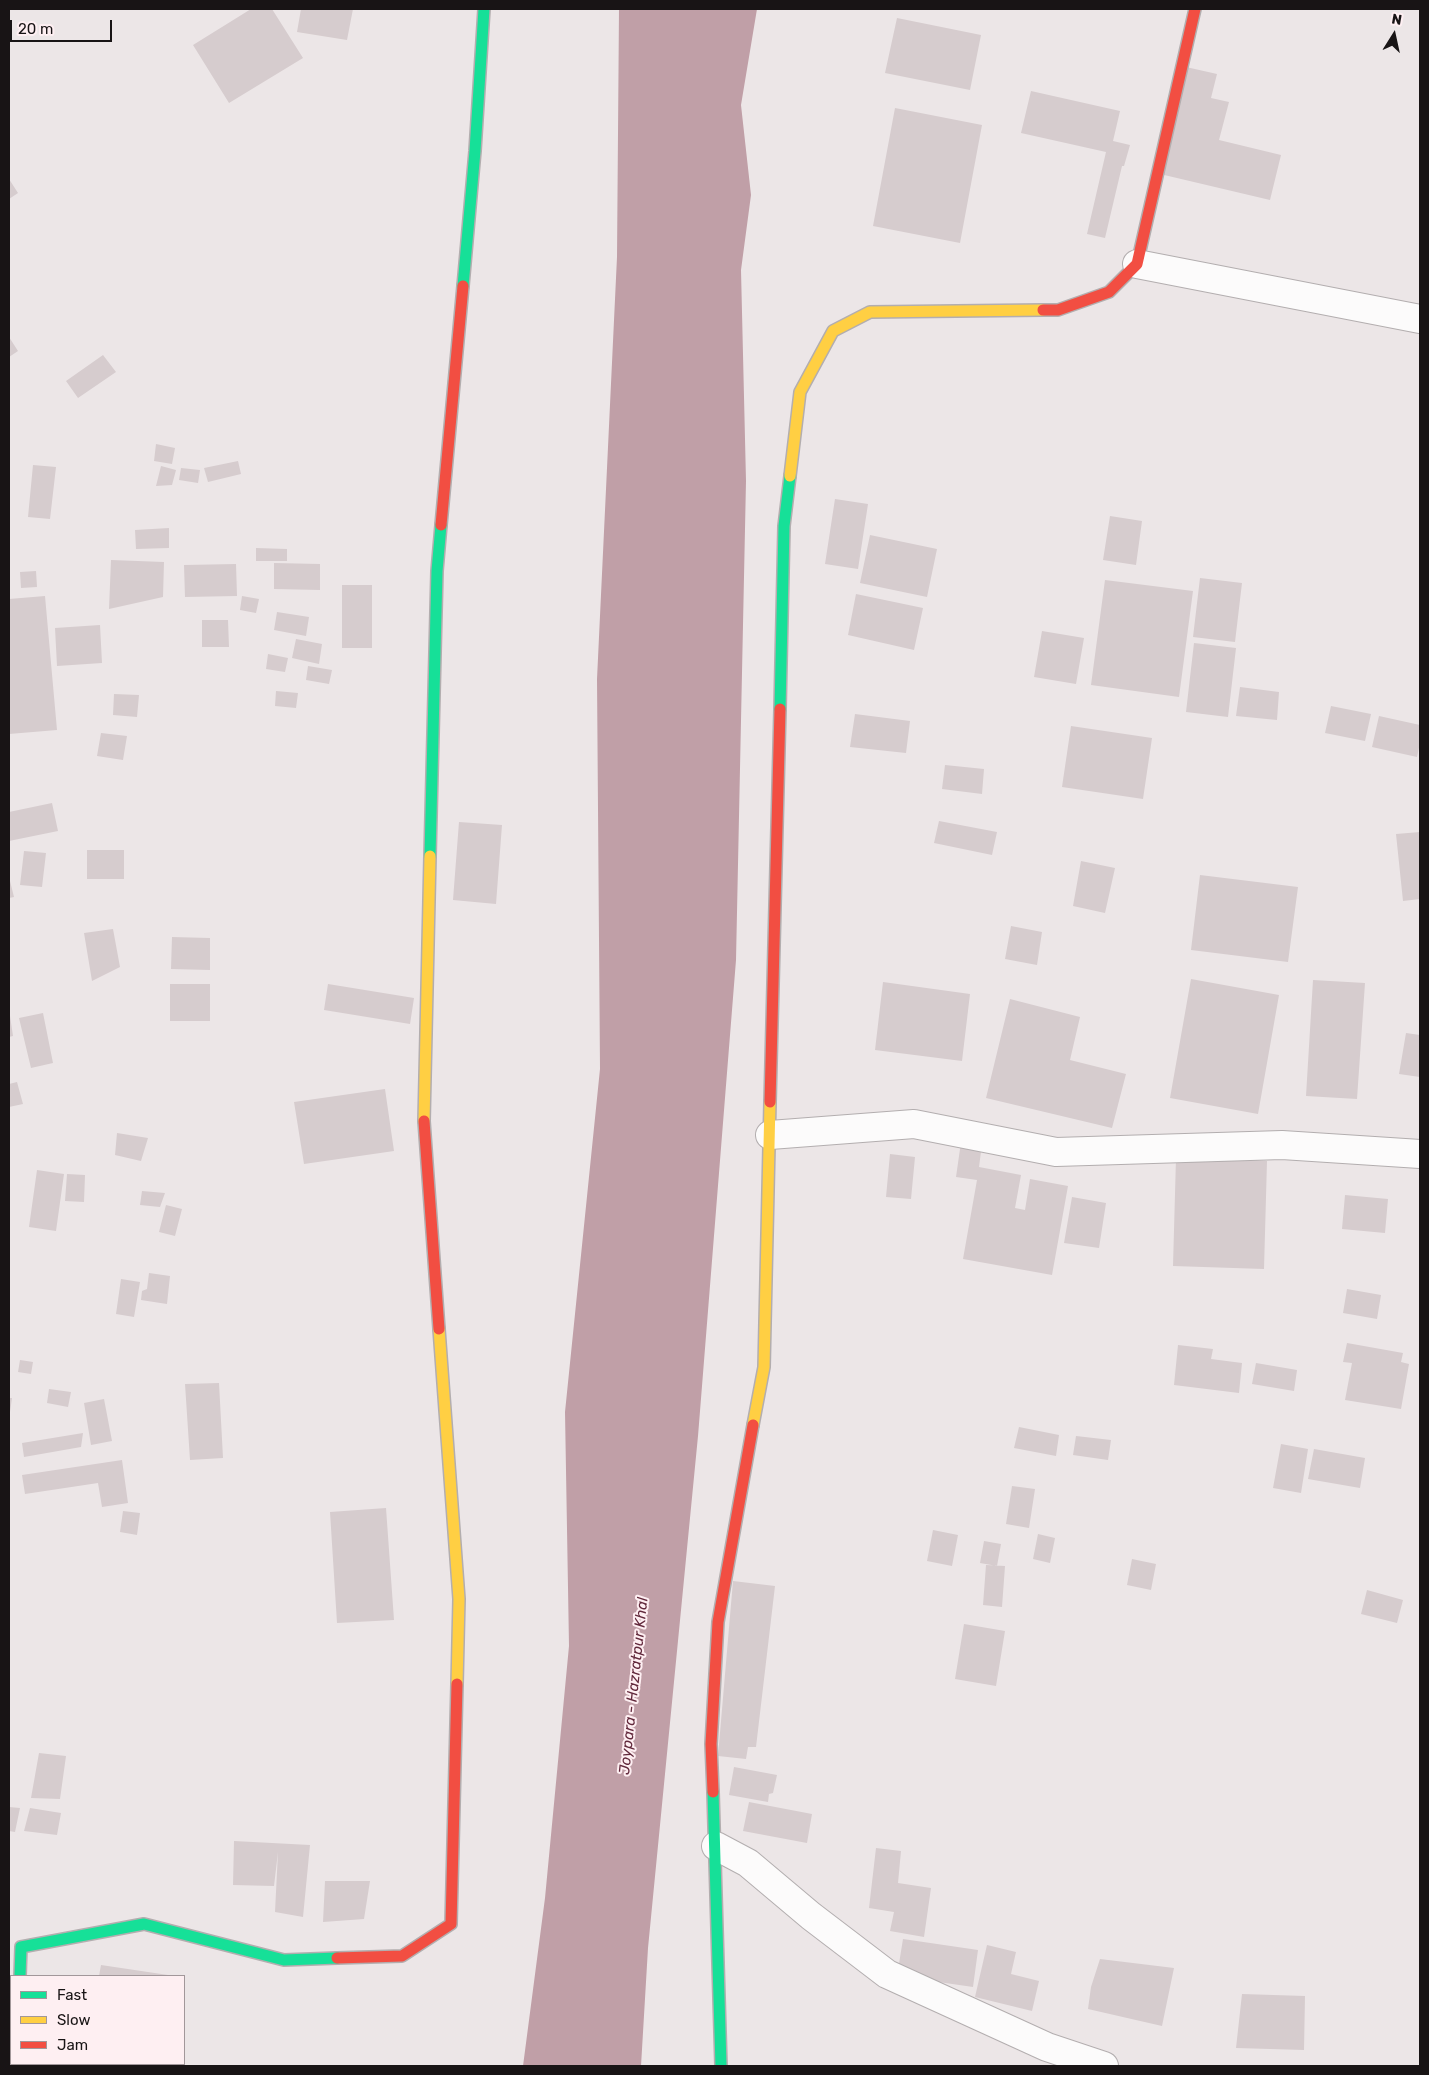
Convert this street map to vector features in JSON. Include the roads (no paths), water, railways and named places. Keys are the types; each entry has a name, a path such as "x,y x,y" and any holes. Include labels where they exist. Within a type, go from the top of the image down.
{"street":[{"path":"20,1975 21,1947 144,1924 284,1960 402,1956 451,1924 459,1599 424,1136 437,571 475,150 484,9"},
{"path":"721,2066 716,1846 711,1744 718,1622 764,1367 784,526 800,392 833,331 870,312 1058,310 1108,292 1137,264 1195,9"},
{"path":"1137,264 1420,319"},
{"path":"770,1135 914,1124 1056,1152 1282,1144 1420,1154"},
{"path":"716,1846 748,1864 810,1916 887,1974 1047,2048 1104,2066"}],"water":[{"name":"Joypara - Hazratpur Khal","path":"619,9 757,9 741,105 751,195 741,270 746,481 736,960 698,1436 648,1948 641,2066 523,2066 545,1898 569,1646 565,1412 600,1069 597,679 617,257"}]}
